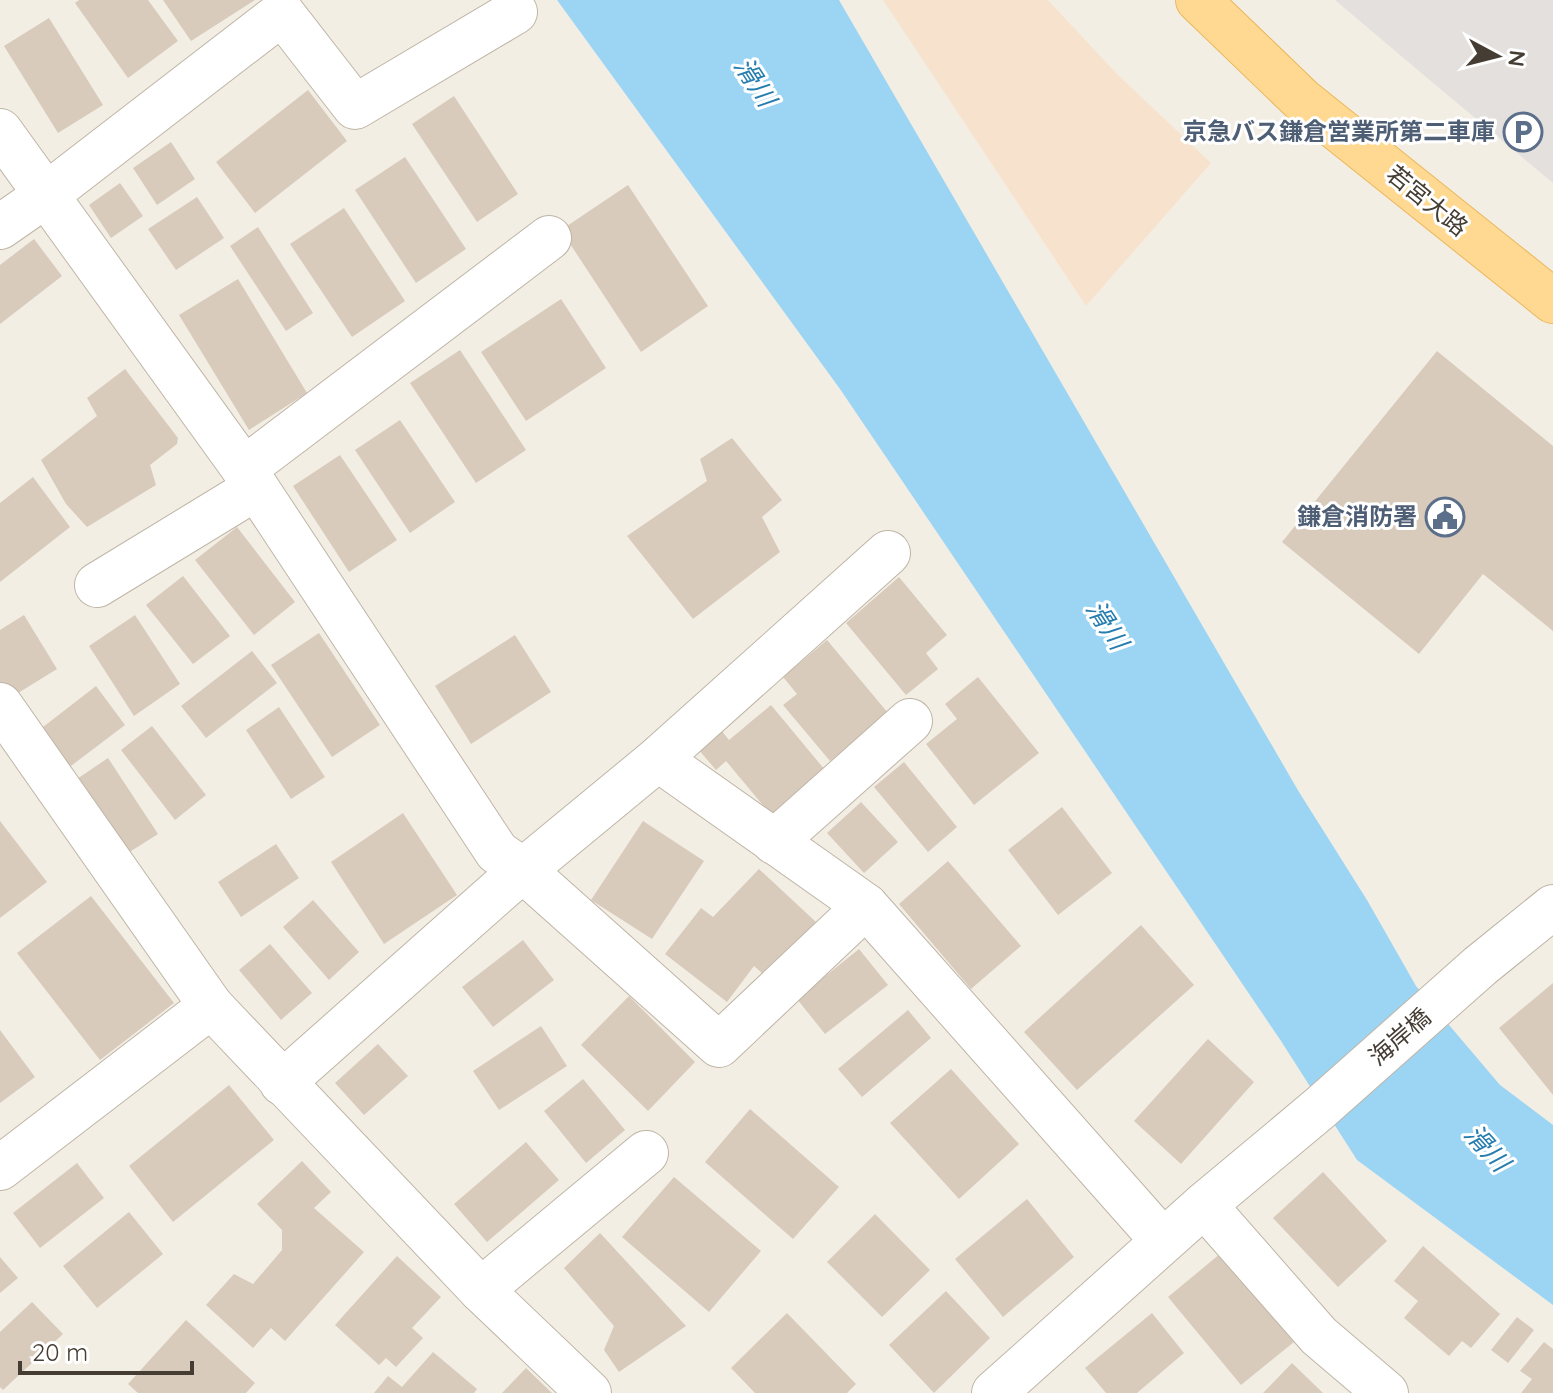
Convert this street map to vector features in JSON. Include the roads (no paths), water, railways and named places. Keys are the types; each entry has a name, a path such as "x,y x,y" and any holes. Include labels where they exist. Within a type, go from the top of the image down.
{"main road":[{"name":"若宮大路","path":"1198,0 1303,101 1553,301"}],"street":[{"path":"0,227 282,13 355,107 515,12"},
{"path":"0,131 250,479 497,852 524,871 719,1045 866,906"},
{"path":"97,585 250,479 549,238"},
{"path":"282,1083 524,871 658,759 888,553"},
{"path":"0,705 211,1006 481,1290 589,1393"},
{"path":"774,842 910,721"},
{"path":"658,759 866,906 1163,1241"},
{"name":"海岸橋","path":"994,1393 1204,1205 1320,1108 1480,966 1553,907"},
{"path":"0,1168 211,1006"},
{"path":"481,1290 646,1153"},
{"path":"1204,1205 1319,1336 1386,1393"}],"water":[{"name":"滑川","path":"557,0 839,0 1299,792 1367,900 1416,986 1500,1085 1553,1125 1553,1305 1357,1160 1281,1041 840,389"}],"place":[{"name":"京急バス鎌倉営業所第二車庫","path":"1523,132"},
{"name":"鎌倉消防署","path":"1445,517"}]}
